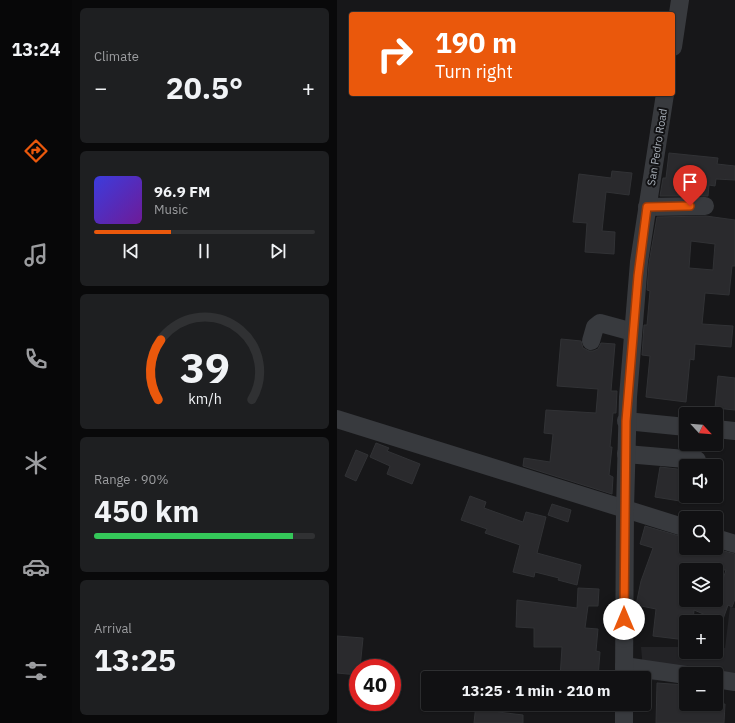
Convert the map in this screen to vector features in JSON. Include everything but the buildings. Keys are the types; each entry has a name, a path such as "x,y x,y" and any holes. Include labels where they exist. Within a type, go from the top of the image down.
{"street":[{"path":"675,35 681,0"},
{"name":"San Pedro Road","path":"624,671 626,421 639,262 665,96"},
{"path":"647,207 705,206"},
{"path":"591,341 595,327 600,323 633,332"},
{"path":"337,419 679,526"},
{"path":"626,421 679,425"},
{"path":"723,430 735,431"},
{"path":"626,454 685,459"},
{"path":"723,540 735,544"},
{"path":"651,673 679,675"},
{"path":"723,680 735,682"},
{"path":"624,711 624,723"}],"shaded area":[{"path":"730,607 735,608 735,682 723,677 723,667 679,667 679,681 651,680 651,671 643,671 641,647 679,647 679,659 723,659 723,648 725,648"}],"route":[{"path":"624,619 626,421 639,262 647,207 690,206"}]}
